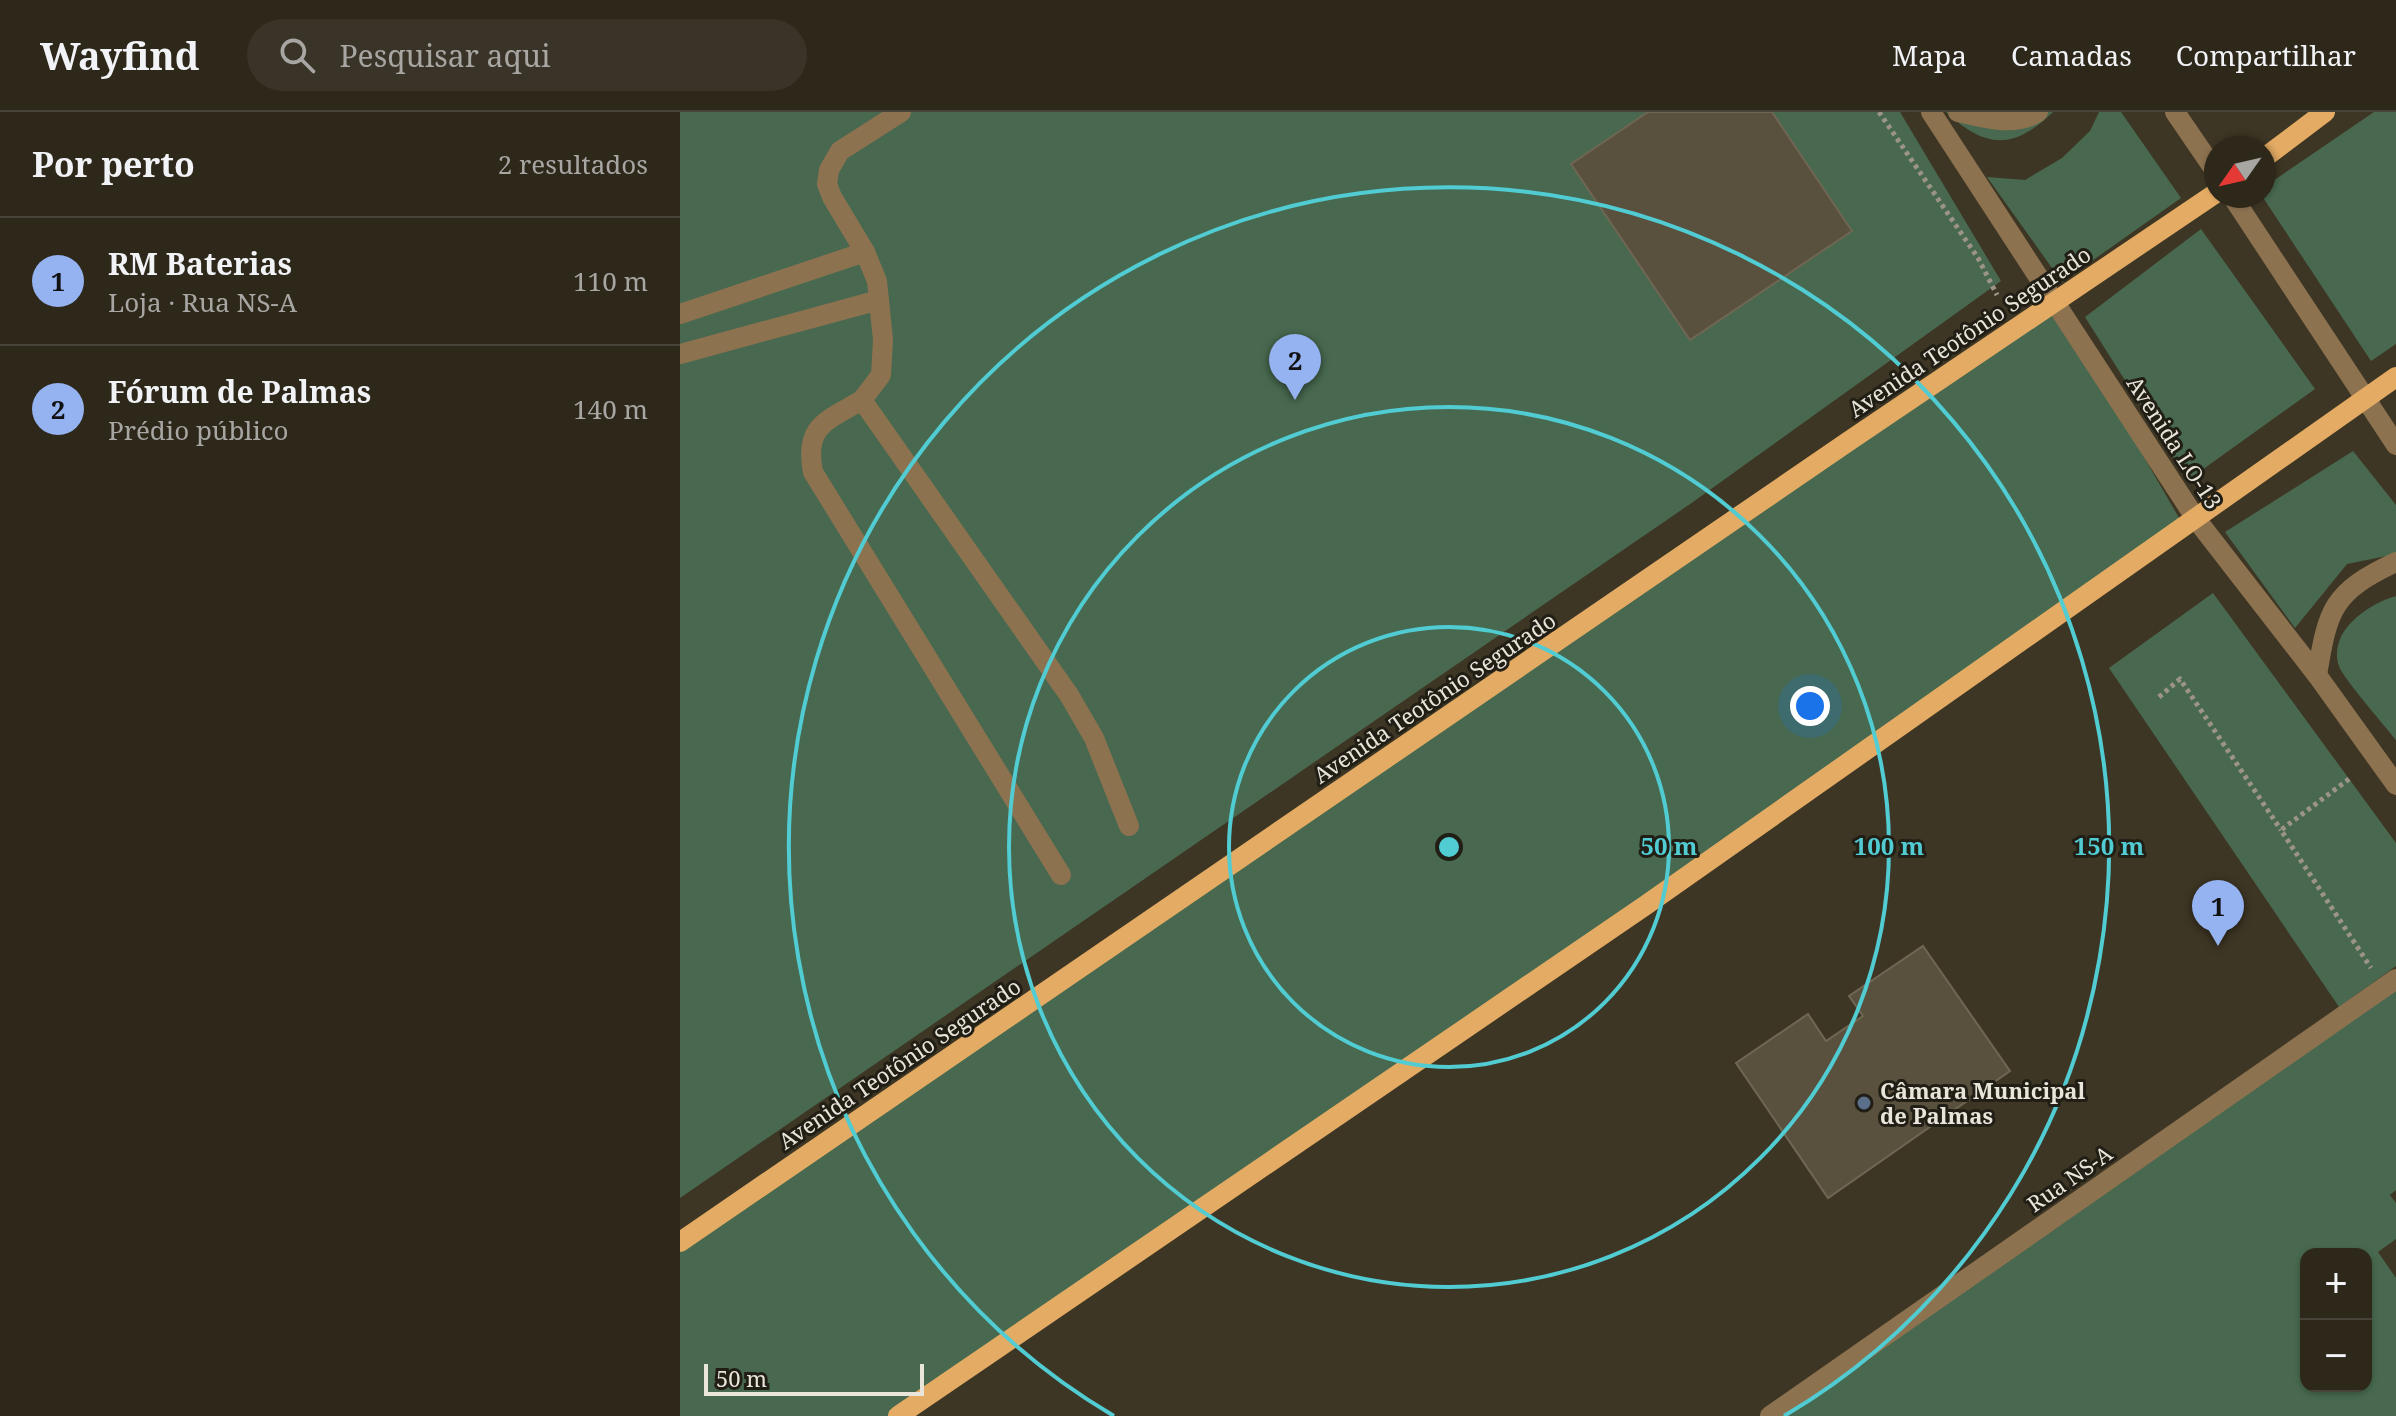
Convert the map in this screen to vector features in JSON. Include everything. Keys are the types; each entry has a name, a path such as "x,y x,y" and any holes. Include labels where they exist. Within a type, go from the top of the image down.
{"main road":[{"path":"2276,149 2325,112"},
{"name":"Avenida Teotônio Segurado","path":"680,1242 2204,201"},
{"path":"898,1416 1646,905 2396,377"}],"street":[{"path":"901,112 840,151 829,170 827,184 832,197 865,252 877,281 883,340 881,375 862,400 815,430 808,449 813,472 1061,875"},
{"name":"Avenida LO-13","path":"1931,112 2196,519 2317,675 2396,785"},
{"path":"1958,112 1986,120 2029,118 2038,112"},
{"path":"2175,112 2204,154"},
{"path":"2240,208 2396,445"},
{"path":"680,314 865,252"},
{"path":"680,354 879,300"},
{"path":"862,400 1069,695 1094,738 1129,826"},
{"path":"2317,675 2325,626 2334,607 2351,589 2396,562"},
{"name":"Rua NS-A","path":"1770,1416 2387,979"}],"path":[{"path":"1879,112 1978,258 1997,295"},
{"path":"2159,697 2180,679 2281,830 2387,979"},
{"path":"2281,830 2349,779"}],"green space":[{"path":"680,112 1900,112 2001,281 1693,502 680,1198"},
{"path":"1946,112 2053,112 2025,133 2000,140 1974,133"},
{"path":"2099,112 2121,112 2181,198 2062,282 1987,177 2025,180 2062,158 2090,131"},
{"path":"2374,112 2396,112 2396,344 2371,361 2270,208 2276,208 2276,179"},
{"path":"2201,229 2315,389 2188,480 2085,317"},
{"path":"2054,301 2182,523 898,1416 680,1416 680,1242"},
{"path":"2353,451 2396,505 2396,554 2347,564 2295,628 2225,532"},
{"path":"2213,593 2396,843 2396,966 2339,1007 2109,668"},
{"path":"2396,596 2396,740 2342,672 2337,653 2339,641 2353,621 2374,605"},
{"path":"2396,983 2396,1190 2390,1195 2396,1203 2396,1239 2378,1252 2396,1278 2396,1416 1772,1416"}],"building":[{"path":"1648,112 1772,112 1852,231 1690,340 1571,164"},
{"name":"Câmara Municipal de Palmas","path":"1923,946 2010,1071 1828,1198 1736,1063 1808,1014 1826,1041 1863,1016 1849,996"}],"place":[{"name":"Fórum de Palmas","path":"1295,400"},
{"name":"RM Baterias","path":"2218,946"},
{"name":"Câmara Municipal de Palmas","path":"1864,1103"}]}
